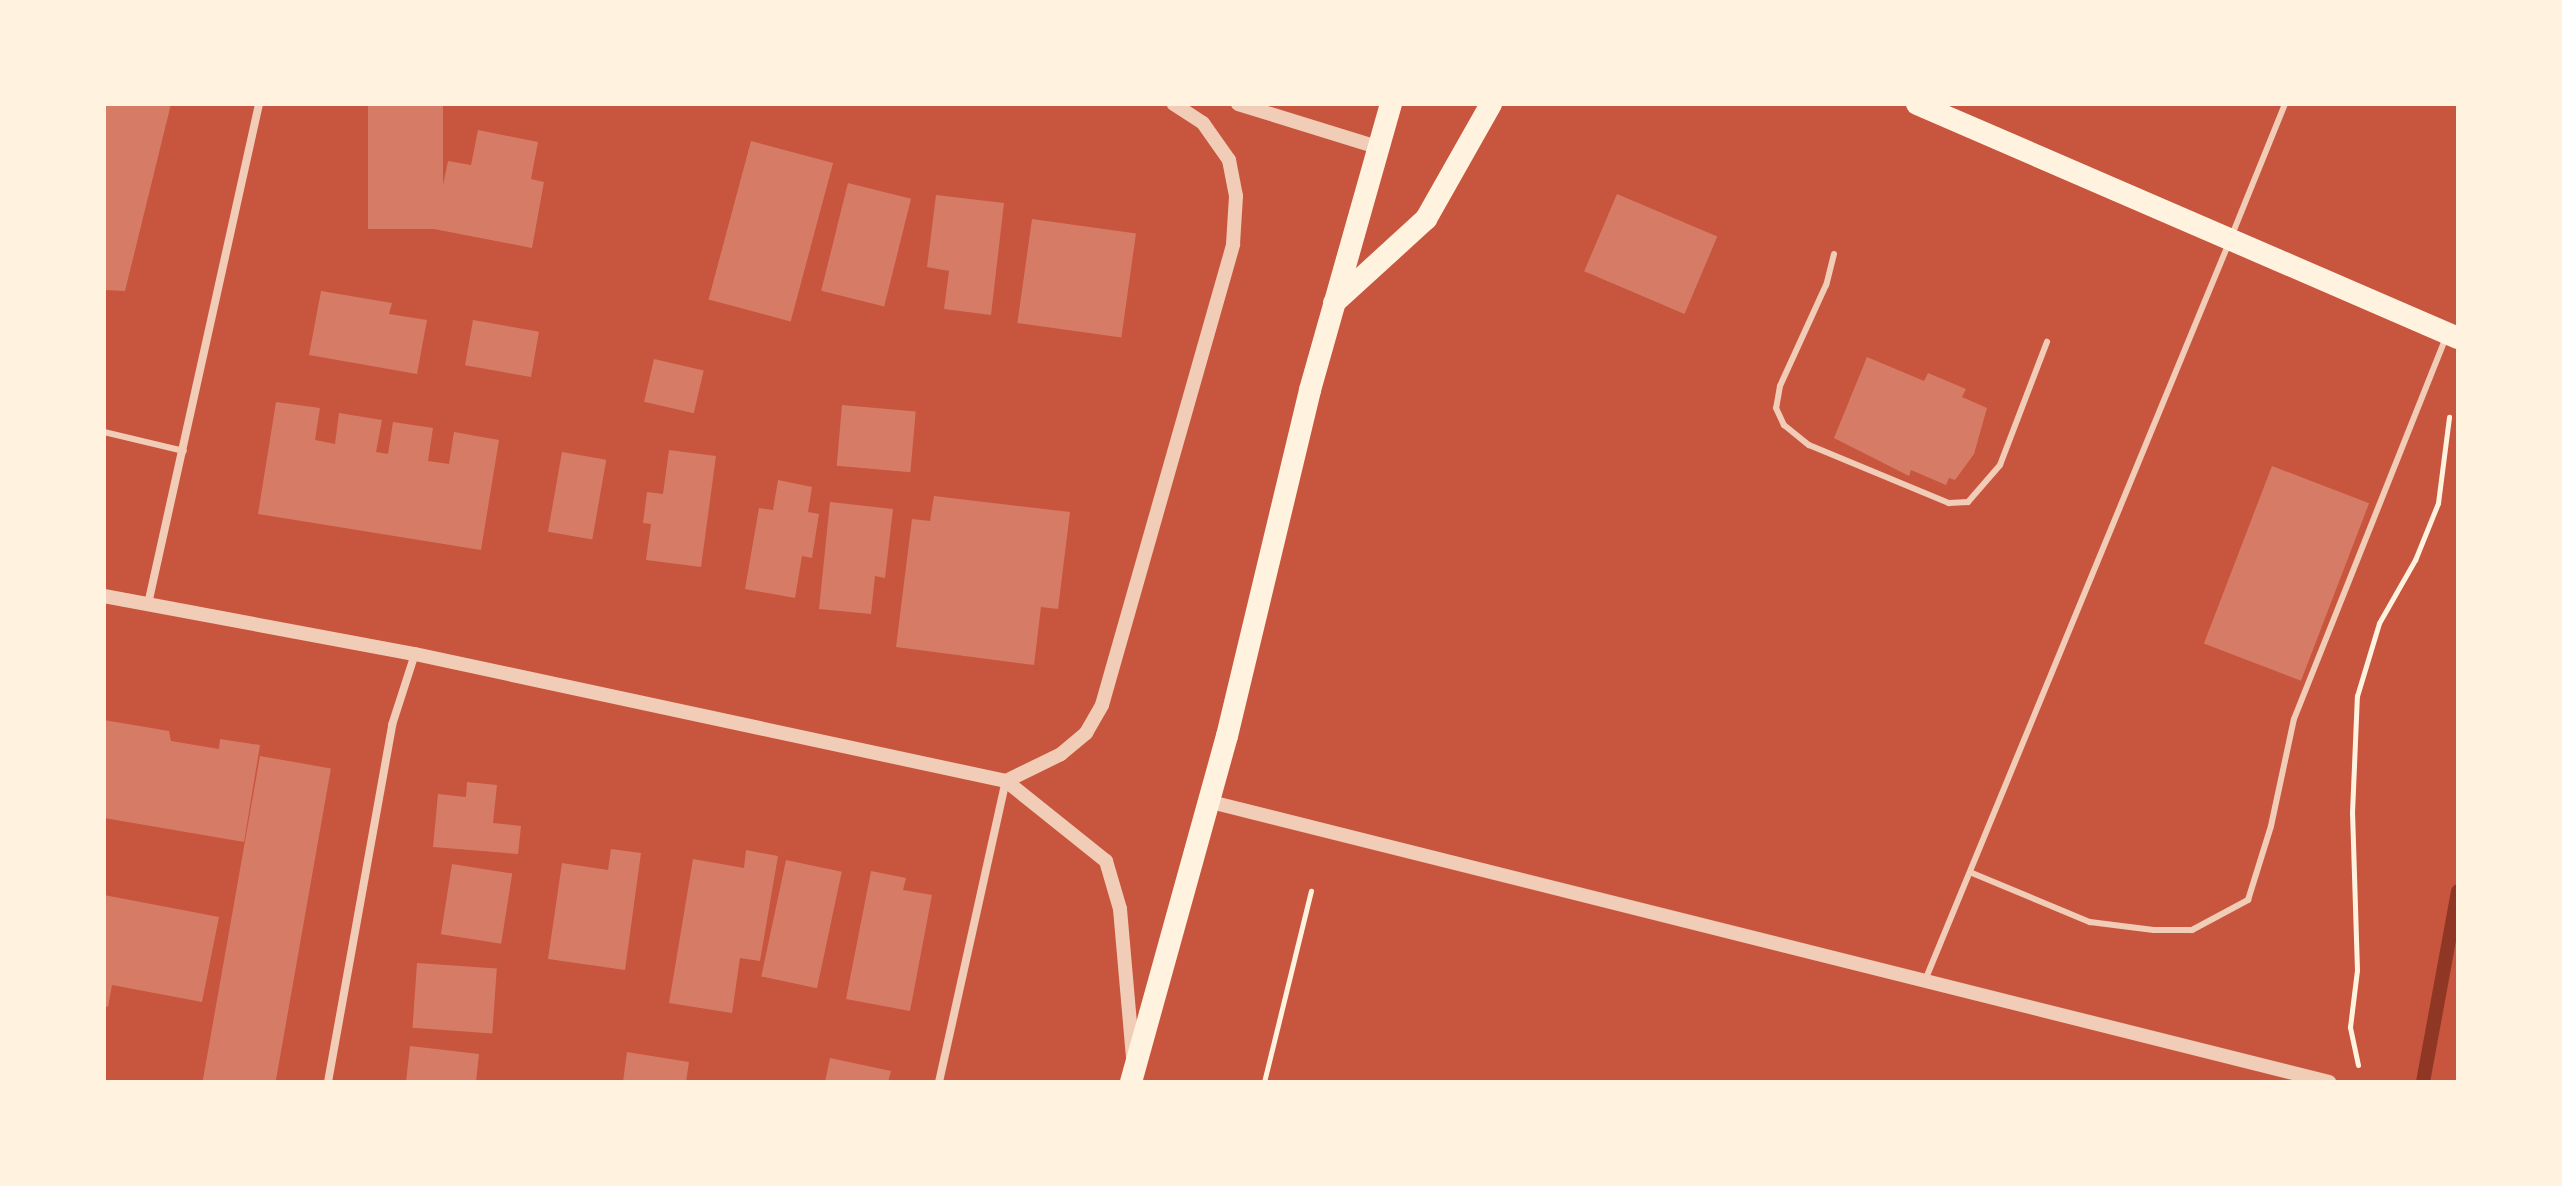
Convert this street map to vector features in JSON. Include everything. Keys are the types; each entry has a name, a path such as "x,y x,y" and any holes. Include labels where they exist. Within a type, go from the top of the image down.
{"highway":[{"path":"1132,1074 1207,801 1333,304 1391,104"},
{"path":"1333,304 1426,219 1491,104"},
{"path":"1917,104 2453,335"}],"street":[{"path":"148,604 259,104"},
{"path":"1006,781 1061,754 1086,733 1102,705 1233,244 1236,196 1229,160 1203,123 1174,104"},
{"path":"1238,104 1380,148"},
{"path":"104,596 415,654 1006,781 1106,861 1120,909 1132,1074"},
{"path":"328,1082 392,725 415,654"},
{"path":"939,1082 1006,781"},
{"path":"1207,801 2329,1082"}],"lane":[{"path":"1924,982 1972,873 2285,104"},
{"path":"1834,254 1826,285 1780,386 1776,408 1790,431 1823,451 1949,503 1968,502 2000,465 2047,342"},
{"path":"1972,873 2090,922 2154,930 2192,930 2248,900 2271,826 2294,719 2453,335"},
{"path":"104,432 184,451"}],"path":[{"path":"2359,1068 2350,1027 2357,970 2352,813 2357,696 2379,623 2415,560 2438,503 2449,417"},
{"path":"1264,1082 1311,891"}],"building":[{"path":"104,104 171,104 125,291 104,290"},
{"path":"368,104 443,104 443,229 368,229"},
{"path":"478,130 538,142 531,179 544,182 532,248 434,229 448,161 471,165"},
{"path":"751,141 833,163 791,321 709,299"},
{"path":"848,183 911,199 884,306 821,291"},
{"path":"1617,194 1717,237 1685,314 1584,271"},
{"path":"936,195 1004,203 991,315 944,309 949,271 927,267"},
{"path":"1032,219 1136,234 1121,338 1017,323"},
{"path":"321,291 392,303 389,314 427,320 417,374 309,355"},
{"path":"473,320 539,332 531,377 465,365"},
{"path":"1867,357 1924,381 1928,373 1966,389 1962,397 1987,408 1974,454 1955,480 1949,478 1946,485 1911,470 1909,476 1834,438"},
{"path":"654,359 704,370 694,413 644,402"},
{"path":"276,402 320,408 315,440 335,444 339,413 382,420 376,452 388,454 393,422 433,428 428,461 449,464 454,432 499,440 481,550 258,514"},
{"path":"842,405 916,411 910,472 837,466"},
{"path":"669,450 716,456 701,567 646,560 651,524 643,523 647,492 663,494"},
{"path":"562,452 606,460 592,540 548,532"},
{"path":"2272,466 2369,503 2301,681 2204,643"},
{"path":"778,480 812,487 808,512 819,514 812,558 802,556 795,598 745,589 759,508 773,510"},
{"path":"934,496 1070,512 1058,609 1041,607 1034,665 896,647 912,519 930,521"},
{"path":"830,502 893,509 885,578 875,576 871,614 819,609"},
{"path":"104,720 169,731 171,741 219,749 220,739 260,745 244,842 104,818"},
{"path":"260,756 331,769 276,1082 203,1082"},
{"path":"467,782 497,785 493,823 521,826 518,854 433,847 438,794 466,797"},
{"path":"611,849 641,853 625,970 548,959 562,863 608,870"},
{"path":"746,850 778,856 760,961 740,958 732,1013 669,1003 693,859 744,868"},
{"path":"786,860 842,872 817,988 761,976"},
{"path":"452,864 512,874 501,944 441,934"},
{"path":"871,871 906,878 903,890 932,895 910,1011 846,999"},
{"path":"104,895 219,917 202,1002 112,985 108,1007 104,1006"},
{"path":"417,963 497,969 492,1033 412,1028"},
{"path":"410,1046 479,1054 476,1082 406,1082"},
{"path":"627,1052 689,1062 686,1082 623,1082"},
{"path":"830,1058 891,1071 888,1082 825,1082"}],"waterway":[{"path":"2423,1082 2458,891"}]}
